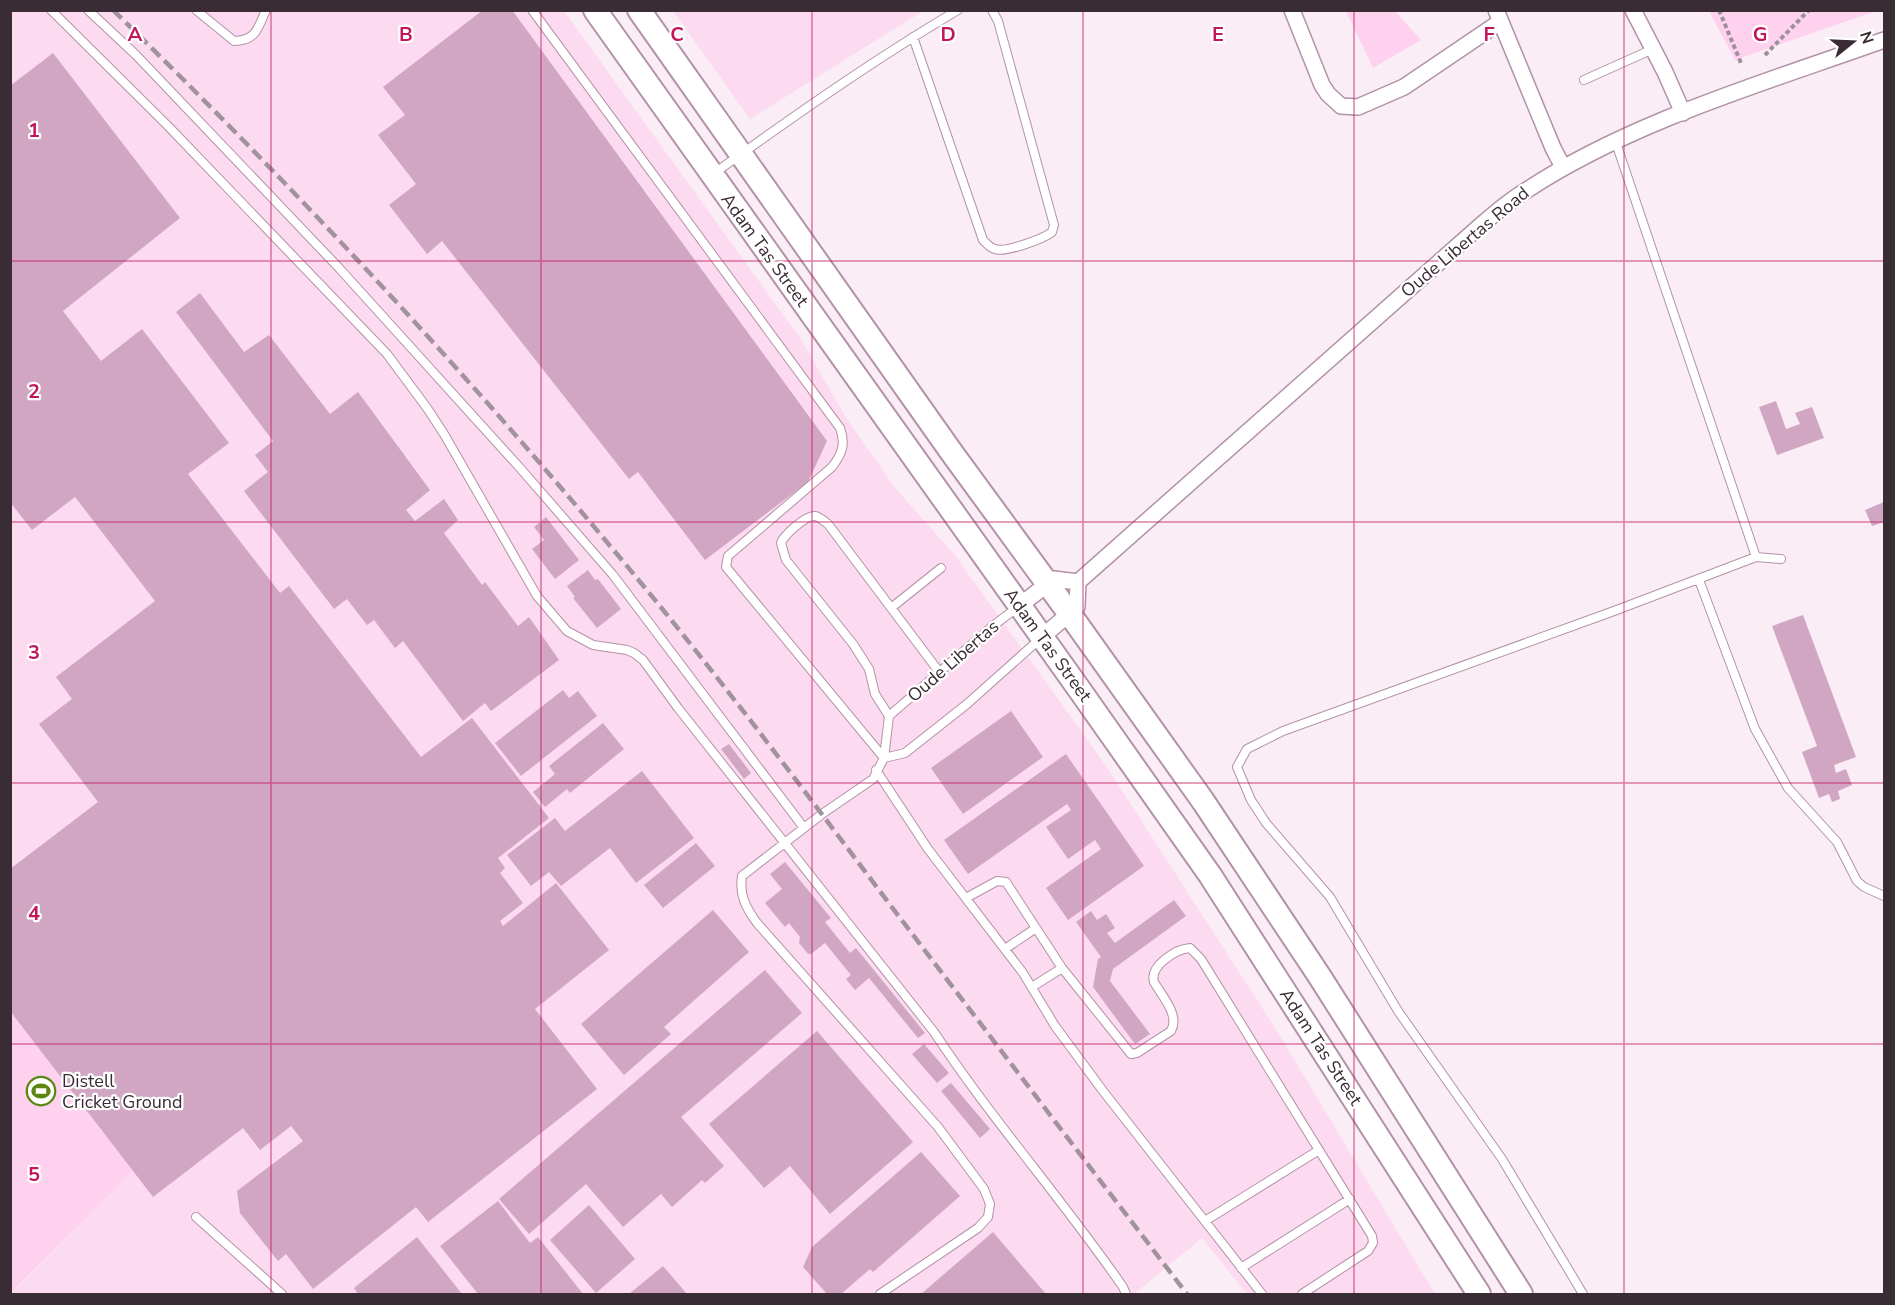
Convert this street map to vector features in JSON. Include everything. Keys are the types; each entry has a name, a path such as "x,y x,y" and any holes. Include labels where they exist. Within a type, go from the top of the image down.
{"main road":[{"name":"Adam Tas Street","path":"595,10 1216,885 1479,1294"},
{"name":"Adam Tas Street","path":"639,10 952,453 1203,801 1521,1294"}],"street":[{"path":"1292,10 1322,85 1341,106 1353,108 1404,87 1498,16 1552,148 1563,167"},
{"path":"1633,10 1683,113"},
{"name":"Oude Libertas Road","path":"1078,582 1137,527 1480,226 1526,190 1563,167 1616,140 1683,113 1884,40"},
{"path":"1019,606 1054,579 1078,582 1077,606 1042,637"}],"lane":[{"path":"51,10 168,126 387,354 428,408 514,558 548,610 567,632 586,643 627,650 643,660 678,708 934,1032 963,1077 1089,1238 1124,1287 1126,1294"},
{"path":"88,10 136,55 339,268 520,468 613,575 804,828"},
{"path":"196,10 234,41 242,41 254,34 266,10"},
{"path":"532,10 558,42 840,428 845,441 839,458 832,467 728,556 726,567 884,758"},
{"path":"712,175 913,37 958,10"},
{"path":"913,37 983,240 994,249 1001,250 1041,239 1052,231 1054,225 998,21 992,10"},
{"path":"1584,80 1653,49"},
{"path":"1616,140 1756,557"},
{"path":"880,1294 978,1228 988,1217 990,1204 984,1189 938,1127 757,923 746,907 741,885 742,876 873,779 884,758 889,716 875,694 869,669 853,644 786,560 781,543 784,537 808,517 821,518 828,524 940,673"},
{"path":"1583,1294 1502,1160 1398,1011 1330,897 1266,823 1251,800 1237,767 1247,749 1283,731 1699,580 1756,557 1781,559"},
{"path":"891,608 941,568"},
{"path":"1699,580 1755,729 1788,788 1837,842 1857,881 1864,887 1884,896"},
{"name":"Oude Libertas","path":"889,716 1019,606"},
{"path":"884,758 904,753 966,704 1042,637"},
{"path":"876,771 928,849 1032,987 1055,1026 1102,1091 1262,1294"},
{"path":"966,898 997,881 1006,882 1062,968 1131,1054 1137,1053 1171,1031 1174,1025 1175,1019 1172,1012 1152,977 1160,964 1178,951 1190,948 1201,959 1372,1236 1373,1243 1368,1251 1302,1294"},
{"path":"1005,950 1036,928"},
{"path":"1032,987 1062,968"},
{"path":"1205,1221 1319,1150"},
{"path":"1241,1268 1350,1199"},
{"path":"196,1217 282,1294"}],"path":[{"path":"1719,10 1741,63"},
{"path":"1765,55 1809,10"}],"shaded area":[{"path":"11,11 564,11 802,341 846,418 896,489 954,554 1106,766 1277,1031 1435,1294 1247,1294 1202,1238 1134,1294 11,1294 133,1171 11,1011"},
{"path":"673,11 923,11 750,119"},
{"path":"1346,11 1395,11 1421,40 1373,68"},
{"path":"1709,11 1876,11 1735,60"},
{"name":"Distell Cricket Ground","path":"10,1011 133,1171 11,1293"}],"building":[{"path":"483,10 512,10 827,441 808,482 705,560 638,472 629,479 442,241 427,254 389,205 416,184 378,135 405,115 383,87"},
{"path":"53,53 180,218 63,311 101,361 142,329 229,443 188,474 280,593 289,586 421,757 472,718 549,818 498,858 505,868 500,873 523,903 500,921 503,926 556,883 609,950 535,1009 597,1089 428,1222 416,1207 313,1289 286,1254 278,1261 240,1213 237,1191 303,1141 291,1126 260,1150 243,1128 153,1197 10,1011 10,869 98,802 39,724 72,699 56,677 155,601 75,497 32,530 10,502 10,86"},
{"path":"200,293 244,352 269,335 330,414 358,392 430,490 406,510 415,521 444,499 458,520 444,533 482,585 485,582 518,626 529,617 559,660 491,711 485,703 463,721 403,641 395,648 374,620 367,625 347,599 334,609 244,491 268,472 255,455 273,441 176,312"},
{"path":"1776,401 1786,429 1800,424 1795,413 1812,407 1824,438 1777,455 1759,407"},
{"path":"1884,502 1884,522 1872,526 1865,510"},
{"path":"546,517 579,560 555,579 532,549 544,540 534,527"},
{"path":"588,570 595,580 598,579 621,609 597,628 573,598 575,597 567,586"},
{"path":"1803,615 1856,757 1834,765 1836,773 1846,769 1852,785 1838,791 1840,799 1832,802 1829,794 1819,798 1802,752 1817,746 1772,626"},
{"path":"563,690 569,698 578,691 597,716 521,776 495,743"},
{"path":"1011,711 1043,757 963,814 931,768"},
{"path":"603,723 624,749 570,793 567,789 545,807 533,792 555,774 549,766"},
{"path":"729,744 751,773 744,779 721,749"},
{"path":"1066,754 1144,866 1068,920 1046,888 1101,849 1095,840 1068,859 1046,827 1071,810 1067,804 968,874 944,840"},
{"path":"642,771 694,838 636,883 610,848 561,886 549,872 531,886 507,855 555,818 565,831"},
{"path":"696,843 715,866 663,908 644,885"},
{"path":"785,862 831,918 825,922 850,953 856,948 925,1033 918,1038 869,978 855,990 846,979 851,975 825,943 808,954 799,943 800,937 789,923 785,927 765,903 782,889 770,874"},
{"path":"1174,900 1186,916 1113,969 1110,981 1150,1034 1135,1044 1093,987 1098,959 1101,957 1076,922 1091,911 1097,920 1106,914 1115,928 1107,933 1115,943"},
{"path":"713,910 749,952 664,1027 671,1034 624,1075 581,1024"},
{"path":"765,970 802,1013 681,1117 724,1166 705,1183 702,1180 672,1207 661,1194 623,1227 586,1184 529,1234 499,1199"},
{"path":"817,1031 913,1142 830,1214 790,1166 764,1188 709,1124"},
{"path":"924,1044 949,1073 937,1083 912,1054"},
{"path":"951,1083 990,1129 980,1138 941,1091"},
{"path":"921,1152 960,1196 873,1272 870,1269 841,1294 827,1294 803,1267 812,1247"},
{"path":"498,1201 530,1243 538,1237 583,1294 478,1294 440,1246"},
{"path":"589,1205 635,1259 596,1293 550,1240"},
{"path":"993,1232 1046,1294 921,1294"},
{"path":"417,1237 462,1294 358,1294 354,1288"},
{"path":"663,1266 687,1294 629,1294"}],"railway":[{"path":"113,10 243,140 369,272 492,408 611,547 754,725 1187,1294"}],"place":[{"name":"Distell Cricket Ground","path":"41,1091"}]}
